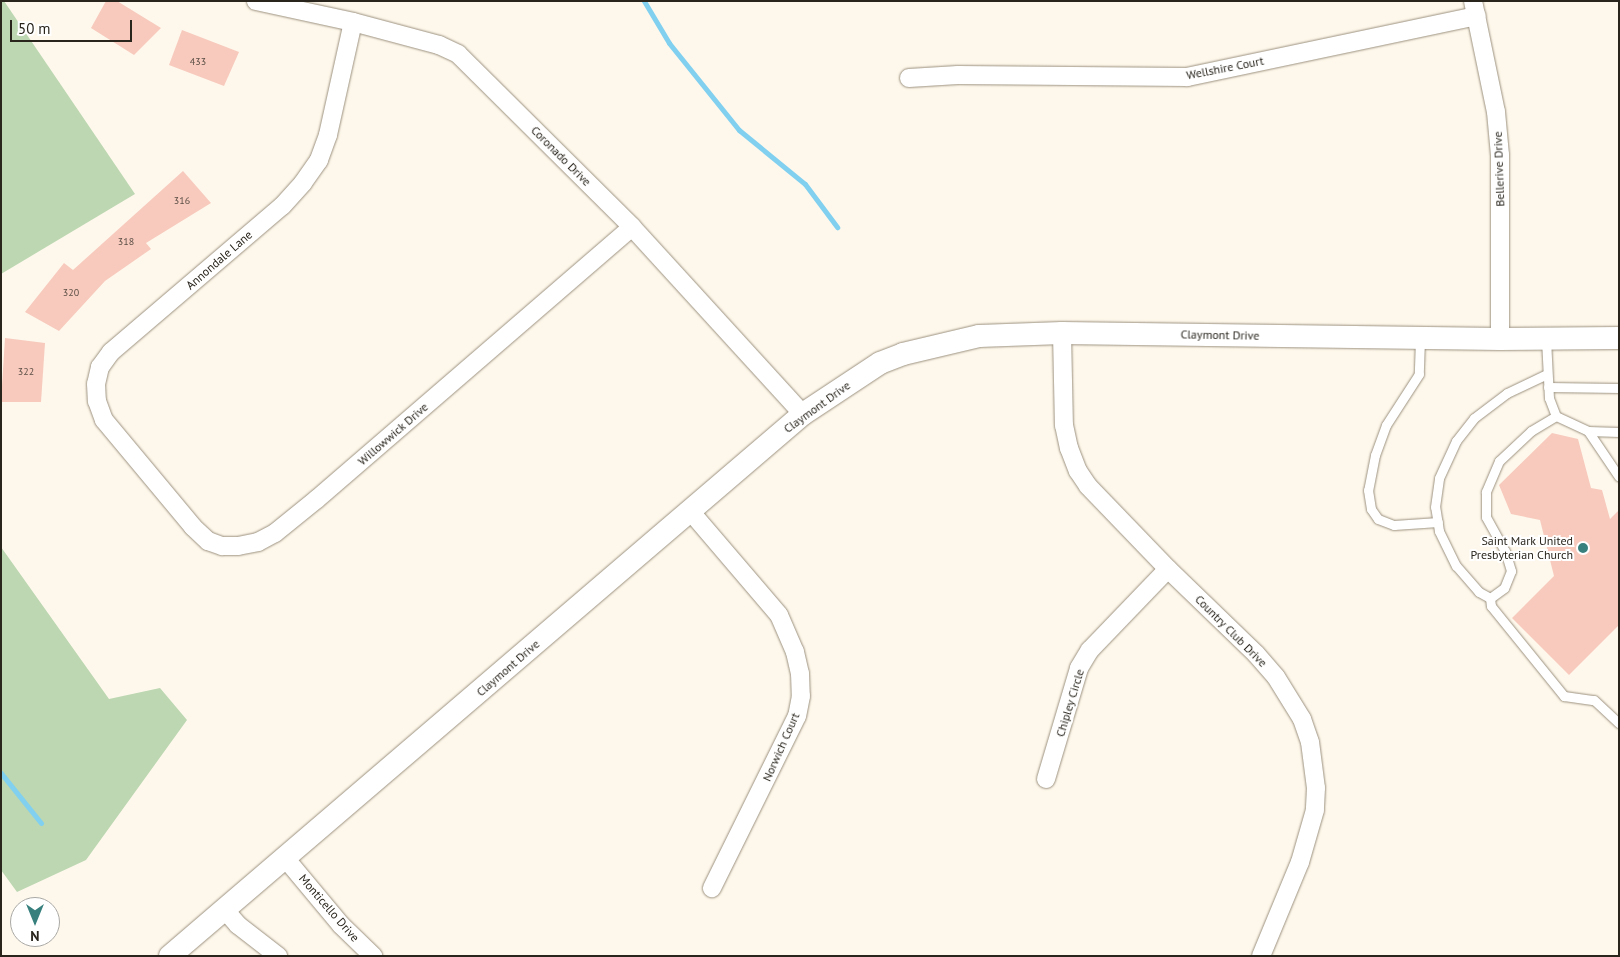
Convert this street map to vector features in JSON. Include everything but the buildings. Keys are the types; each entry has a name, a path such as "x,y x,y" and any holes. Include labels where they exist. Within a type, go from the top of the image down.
{"street":[{"name":"Coronado Drive","path":"256,1 353,22 439,45 458,54 632,227 803,414"},
{"name":"Wellshire Court","path":"909,78 958,75 1187,77 1475,9"},
{"name":"Bellerive Drive","path":"1475,9 1496,112 1500,155 1500,339"},
{"name":"Annondale Lane","path":"148,473 104,420 97,401 96,384 100,367 111,352 282,206 303,184 319,160 328,135 353,22"},
{"name":"Willowwick Drive","path":"148,473 193,527 208,541 222,546 238,546 258,542 275,533 317,500 632,227"},
{"name":"Claymont Drive","path":"170,956 286,859 803,414 880,363 904,354 979,336 1062,333 1500,339 1619,338"},
{"name":"Country Club Drive","path":"1062,333 1064,425 1069,448 1078,471 1088,486 1168,569 1256,654 1276,677 1302,719 1310,742 1316,788 1313,818 1300,862 1261,956"},
{"name":"Norwich Court","path":"691,512 779,615 796,652 800,673 801,696 797,716 712,888"},
{"name":"Chipley Circle","path":"1046,779 1079,668 1090,650 1168,569"},
{"name":"Monticello Drive","path":"286,859 341,925 373,956"},
{"path":"225,910 238,925 278,956"}],"lane":[{"path":"1420,338 1419,374 1386,425 1374,455 1368,490 1371,509 1378,519 1394,525 1438,522"},
{"path":"1546,339 1549,398 1556,416 1588,431 1619,432"},
{"path":"1490,598 1479,592 1456,566 1439,531 1435,507 1439,478 1456,441 1474,418 1506,393 1547,374"},
{"path":"1548,387 1619,388"},
{"path":"1490,598 1504,588 1511,571 1505,551 1486,517 1486,492 1499,461 1531,431 1556,416"},
{"path":"1588,431 1619,477"},
{"path":"1490,598 1491,606 1500,619 1564,696 1594,700 1619,723"}],"green space":[{"path":"1,1 4,1 135,194 1,274"},
{"path":"1,547 109,699 160,688 187,720 86,860 17,892 1,870"}],"waterway":[{"path":"644,1 669,43 739,130 805,184 837,227"},
{"path":"1,773 41,823"}],"place":[{"name":"Saint Mark United Presbyterian Church","path":"1583,548"}]}
